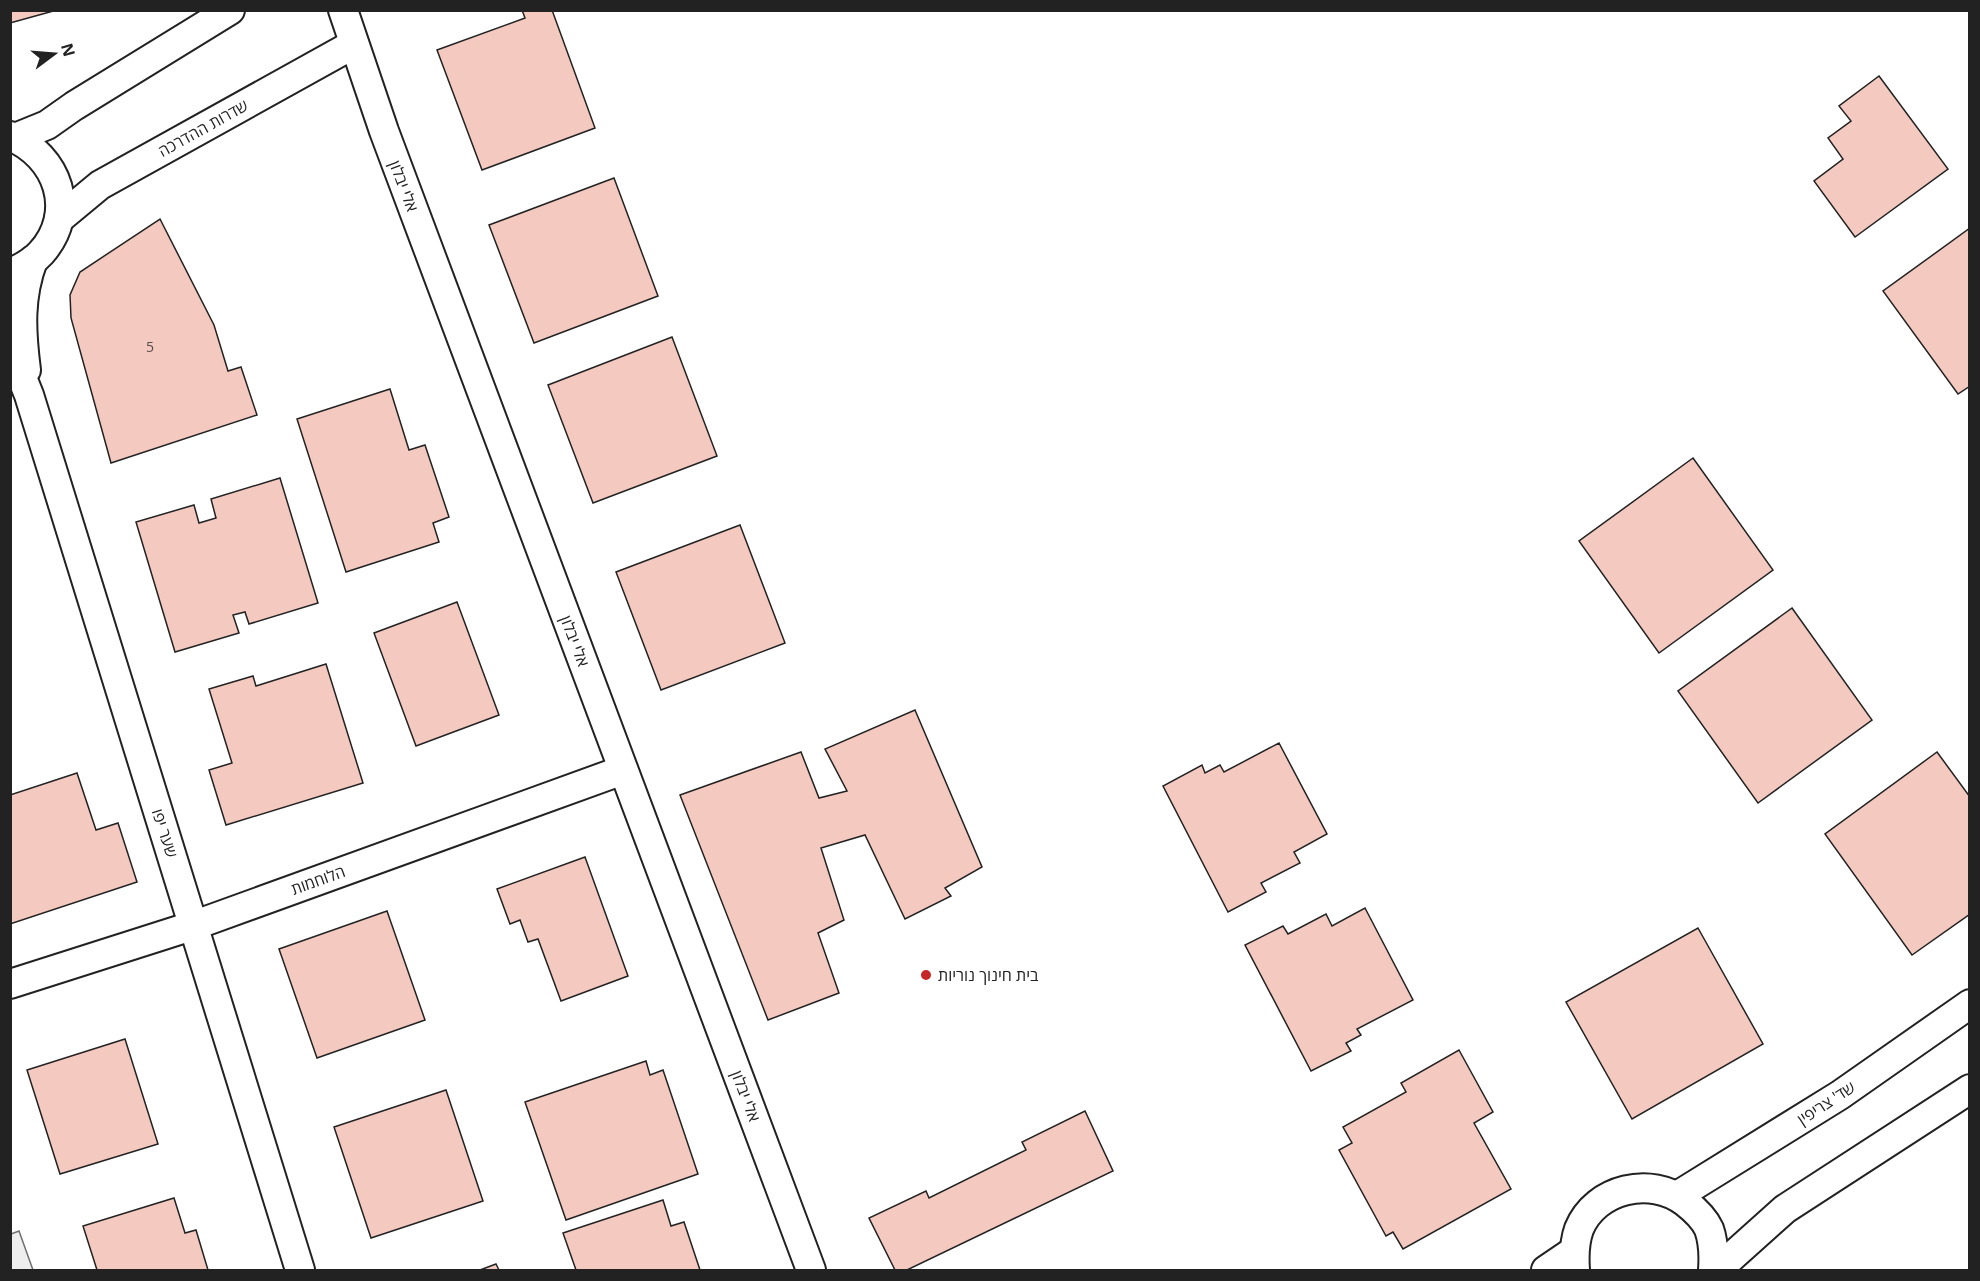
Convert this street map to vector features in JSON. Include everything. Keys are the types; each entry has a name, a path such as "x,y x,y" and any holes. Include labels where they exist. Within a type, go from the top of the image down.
{"street":[{"path":"13,137 47,125 230,10"},
{"name":"אלי יבלון","path":"343,10 384,132 811,1270"},
{"name":"שדרות ההדרכה","path":"58,219 100,185 354,44"},
{"path":"13,137 33,148 44,159 58,186 60,200 58,219 52,238 41,253 22,266"},
{"name":"שער יפו","path":"22,266 27,277 22,299 24,352 29,396"},
{"name":"שער יפו","path":"10,348 29,396 107,651 195,925 300,1270"},
{"name":"הלוחמות","path":"10,984 195,925 623,770"},
{"name":"שד' צריפין","path":"1677,1196 1840,1095 1970,1004"},
{"path":"1715,1270 1785,1209 1970,1089"},
{"path":"1546,1270 1574,1261 1580,1228 1593,1209 1611,1195 1633,1188 1655,1188 1677,1196 1695,1209 1709,1229 1715,1270"}],"shaded area":[{"path":"19,1231 33,1270 11,1270 11,1234"}],"building":[{"path":"10,10 57,10 10,23"},
{"path":"522,10 552,10 595,128 482,170 437,50 525,18"},
{"path":"1879,76 1948,169 1855,237 1814,181 1843,159 1828,138 1851,121 1839,106"},
{"path":"614,178 658,296 534,343 489,225"},
{"path":"160,219 214,325 228,371 241,367 257,415 111,463 71,318 70,295 80,272"},
{"path":"1970,228 1970,386 1958,394 1883,291"},
{"path":"672,337 717,456 593,503 548,385"},
{"path":"390,389 409,450 425,445 449,517 433,523 439,542 346,572 297,419"},
{"path":"1693,458 1773,570 1659,653 1579,541"},
{"path":"280,478 318,603 249,624 245,612 233,615 239,633 175,652 136,522 194,505 199,523 216,518 211,499"},
{"path":"740,525 785,643 661,690 616,572"},
{"path":"457,602 499,715 416,746 374,633"},
{"path":"1792,608 1872,720 1758,803 1678,691"},
{"path":"326,664 363,783 226,825 209,770 232,763 209,689 253,676 256,686"},
{"path":"915,710 982,867 945,888 951,896 905,919 865,835 821,848 844,920 818,933 839,993 768,1020 680,795 801,752 819,798 847,791 825,749"},
{"path":"1279,743 1327,834 1294,852 1300,863 1261,883 1266,892 1228,912 1163,786 1202,765 1205,773 1220,765 1224,772"},
{"path":"1937,752 1970,797 1970,914 1912,955 1825,834"},
{"path":"77,773 96,830 118,823 137,882 10,924 10,795"},
{"path":"585,857 628,976 561,1001 538,939 528,942 520,920 510,924 497,889"},
{"path":"1365,908 1413,1000 1357,1029 1361,1035 1346,1043 1351,1051 1311,1071 1245,945 1283,926 1288,934 1326,914 1332,926"},
{"path":"387,911 425,1020 317,1058 279,949"},
{"path":"1698,928 1763,1044 1632,1119 1566,1002"},
{"path":"125,1039 158,1144 60,1174 27,1070"},
{"path":"1459,1050 1493,1112 1474,1123 1511,1189 1403,1249 1393,1232 1386,1236 1339,1150 1352,1143 1343,1127 1406,1092 1401,1083"},
{"path":"646,1061 650,1075 663,1070 698,1174 566,1220 525,1102"},
{"path":"446,1090 483,1201 371,1238 334,1127"},
{"path":"1085,1111 1113,1171 907,1270 895,1270 869,1218 926,1191 929,1198 1026,1150 1022,1142"},
{"path":"174,1198 185,1233 196,1230 208,1270 97,1270 83,1226"},
{"path":"663,1200 671,1226 684,1222 700,1270 576,1270 563,1233"},
{"path":"496,1264 499,1270 480,1270"}],"place":[{"name":"בית חינוך נוריות","path":"926,975"}]}
